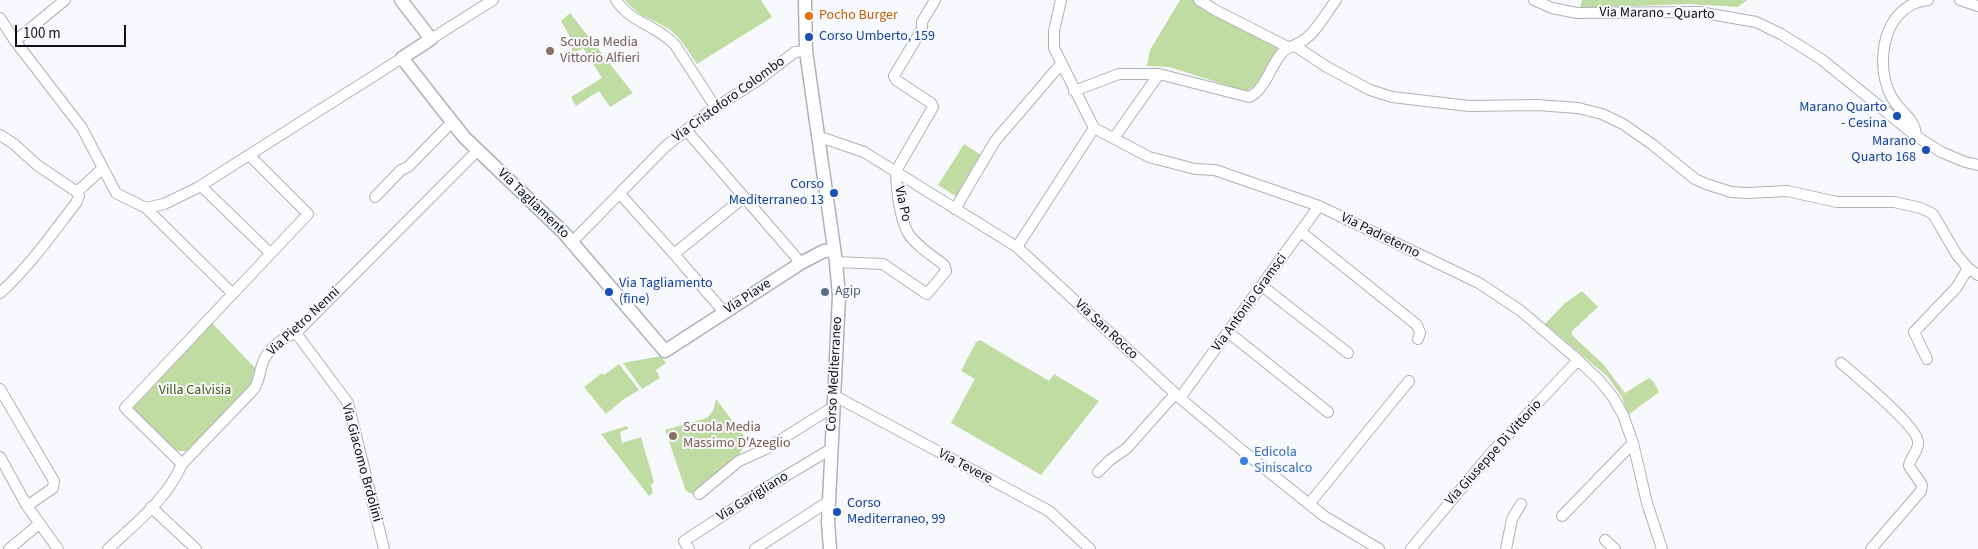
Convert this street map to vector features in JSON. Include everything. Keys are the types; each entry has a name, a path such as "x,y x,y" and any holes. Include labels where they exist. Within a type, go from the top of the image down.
{"main road":[{"path":"402,0 431,39 402,58"},
{"name":"Corso Mediterraneo","path":"805,0 806,51 839,296 828,501 830,549"},
{"name":"Via Tagliamento","path":"402,58 452,122 572,242 665,351"},
{"name":"Via Piave","path":"665,351 801,263 824,251 835,256"}],"street":[{"path":"15,41 65,0"},
{"path":"431,39 493,0"},
{"path":"616,0 621,8 632,17 668,37 716,108"},
{"path":"896,171 933,107 931,103 896,80 894,76 922,29 922,22 935,0"},
{"path":"1017,247 1094,128 1054,48 1054,32 1062,0"},
{"path":"1199,0 1215,10 1292,46 1326,67 1370,90 1392,97 1469,106 1578,108 1602,114 1624,124 1695,179 1731,192 1787,191 1837,202 1894,202 1921,208 1933,214 1968,268 1978,275"},
{"path":"1074,91 1119,74 1159,74 1249,98 1260,89 1281,54 1310,34 1336,0"},
{"name":"Via Marano - Quarto","path":"1534,0 1552,8 1577,13 1699,12 1756,22 1821,58 1916,136 1941,152 1978,165"},
{"path":"1916,136 1914,122 1891,96 1883,74 1882,53 1886,36 1895,20 1912,4 1928,0"},
{"path":"1962,0 1978,6"},
{"path":"2,24 82,128 116,193 146,208 232,293"},
{"name":"Via Cristoforo Colombo","path":"572,242 665,147 795,52 806,51"},
{"path":"146,208 164,204 201,186 402,58"},
{"path":"955,208 995,141 1061,64"},
{"path":"1114,138 1159,74"},
{"path":"375,197 401,170 408,167 452,122"},
{"name":"Via Padreterno","path":"1094,128 1149,156 1163,161 1195,169 1215,170 1319,206 1488,288 1520,311 1578,360 1613,397 1623,414 1633,443 1647,503 1662,549"},
{"path":"686,130 801,263"},
{"path":"0,135 14,144 37,165 77,192 79,196 76,203 48,241 15,279 0,293"},
{"name":"Via San Rocco","path":"817,136 864,152 1017,247 1177,396 1324,516 1379,549"},
{"name":"Via Pietro Nenni","path":"108,549 151,507 177,476 182,464 254,389 260,379 266,356 283,338 296,333 478,150"},
{"path":"182,464 124,408 268,252 308,214 249,155"},
{"path":"77,192 103,168"},
{"name":"Via Po","path":"835,256 883,264 927,294 946,271 944,265 908,233 898,196 896,171"},
{"path":"201,186 268,252"},
{"path":"620,194 724,312"},
{"path":"674,254 743,198"},
{"name":"Via Antonio Gramsci","path":"1098,472 1110,460 1127,448 1177,396 1228,332 1319,206"},
{"path":"1301,232 1417,325 1420,333 1418,338"},
{"path":"1927,359 1914,332 1957,287 1968,268"},
{"path":"1262,286 1348,354"},
{"path":"1228,332 1328,412"},
{"name":"Via Giacomo Brdolini","path":"296,333 348,403 384,549"},
{"name":"Via Giuseppe Di Vittorio","path":"1411,549 1491,453 1578,360"},
{"path":"1841,363 1915,432 1919,440 1918,447 1908,466 1922,486 1921,491 1871,549"},
{"path":"1309,504 1409,381"},
{"path":"0,389 54,482 53,488 27,506"},
{"path":"698,494 739,461 766,449 833,401"},
{"name":"Via Tevere","path":"833,401 1049,511 1090,549"},
{"path":"1562,516 1633,443"},
{"name":"Via Garigliano","path":"689,549 684,541 760,492 831,450"},
{"path":"0,457 27,506 58,549"},
{"path":"755,549 828,501"},
{"path":"1506,549 1512,519 1521,504"},
{"path":"151,507 196,549"},
{"path":"9,549 39,524"},
{"path":"1605,540 1615,549"}],"green space":[{"path":"625,0 761,0 772,17 697,64 674,33 639,13"},
{"path":"1180,0 1199,0 1279,46 1255,86 1245,91 1169,67 1147,66 1150,50"},
{"path":"1582,0 1747,0 1738,7 1687,4 1580,8"},
{"path":"570,13 633,93 610,107 599,91 576,106 571,97 602,78 583,48 571,56 573,42 561,21"},
{"path":"964,144 981,155 957,197 938,185"},
{"path":"1582,291 1598,307 1572,331 1572,335 1603,364 1625,393 1649,378 1654,382 1659,392 1628,415 1622,397 1607,376 1545,324 1564,304"},
{"name":"Villa Calvisia","path":"209,323 212,323 257,370 255,380 188,451 175,451 132,407"},
{"path":"980,340 1049,381 1054,374 1099,401 1041,475 951,423 975,379 961,371 976,342"},
{"path":"661,356 666,363 656,370 660,378 642,389 623,363"},
{"path":"619,364 639,390 624,399 606,414 584,387 602,373 604,375"},
{"path":"716,399 747,440 738,457 692,494 686,491 665,430 707,418 713,411"},
{"path":"627,426 628,429 620,432 622,443 641,437 654,482 651,485 653,493 649,496 601,434"}],"place":[{"name":"Pocho Burger","path":"809,16"},
{"name":"Corso Umberto, 159","path":"809,37"},
{"name":"Scuola Media Vittorio Alfieri","path":"550,51"},
{"name":"Marano Quarto - Cesina","path":"1897,116"},
{"name":"Marano Quarto 168","path":"1926,150"},
{"name":"Corso Mediterraneo 13","path":"834,193"},
{"name":"Via Tagliamento (fine)","path":"609,292"},
{"name":"Agip","path":"825,292"},
{"name":"Scuola Media Massimo D'Azeglio","path":"673,436"},
{"name":"Edicola Siniscalco","path":"1244,461"},
{"name":"Corso Mediterraneo, 99","path":"837,512"}]}
